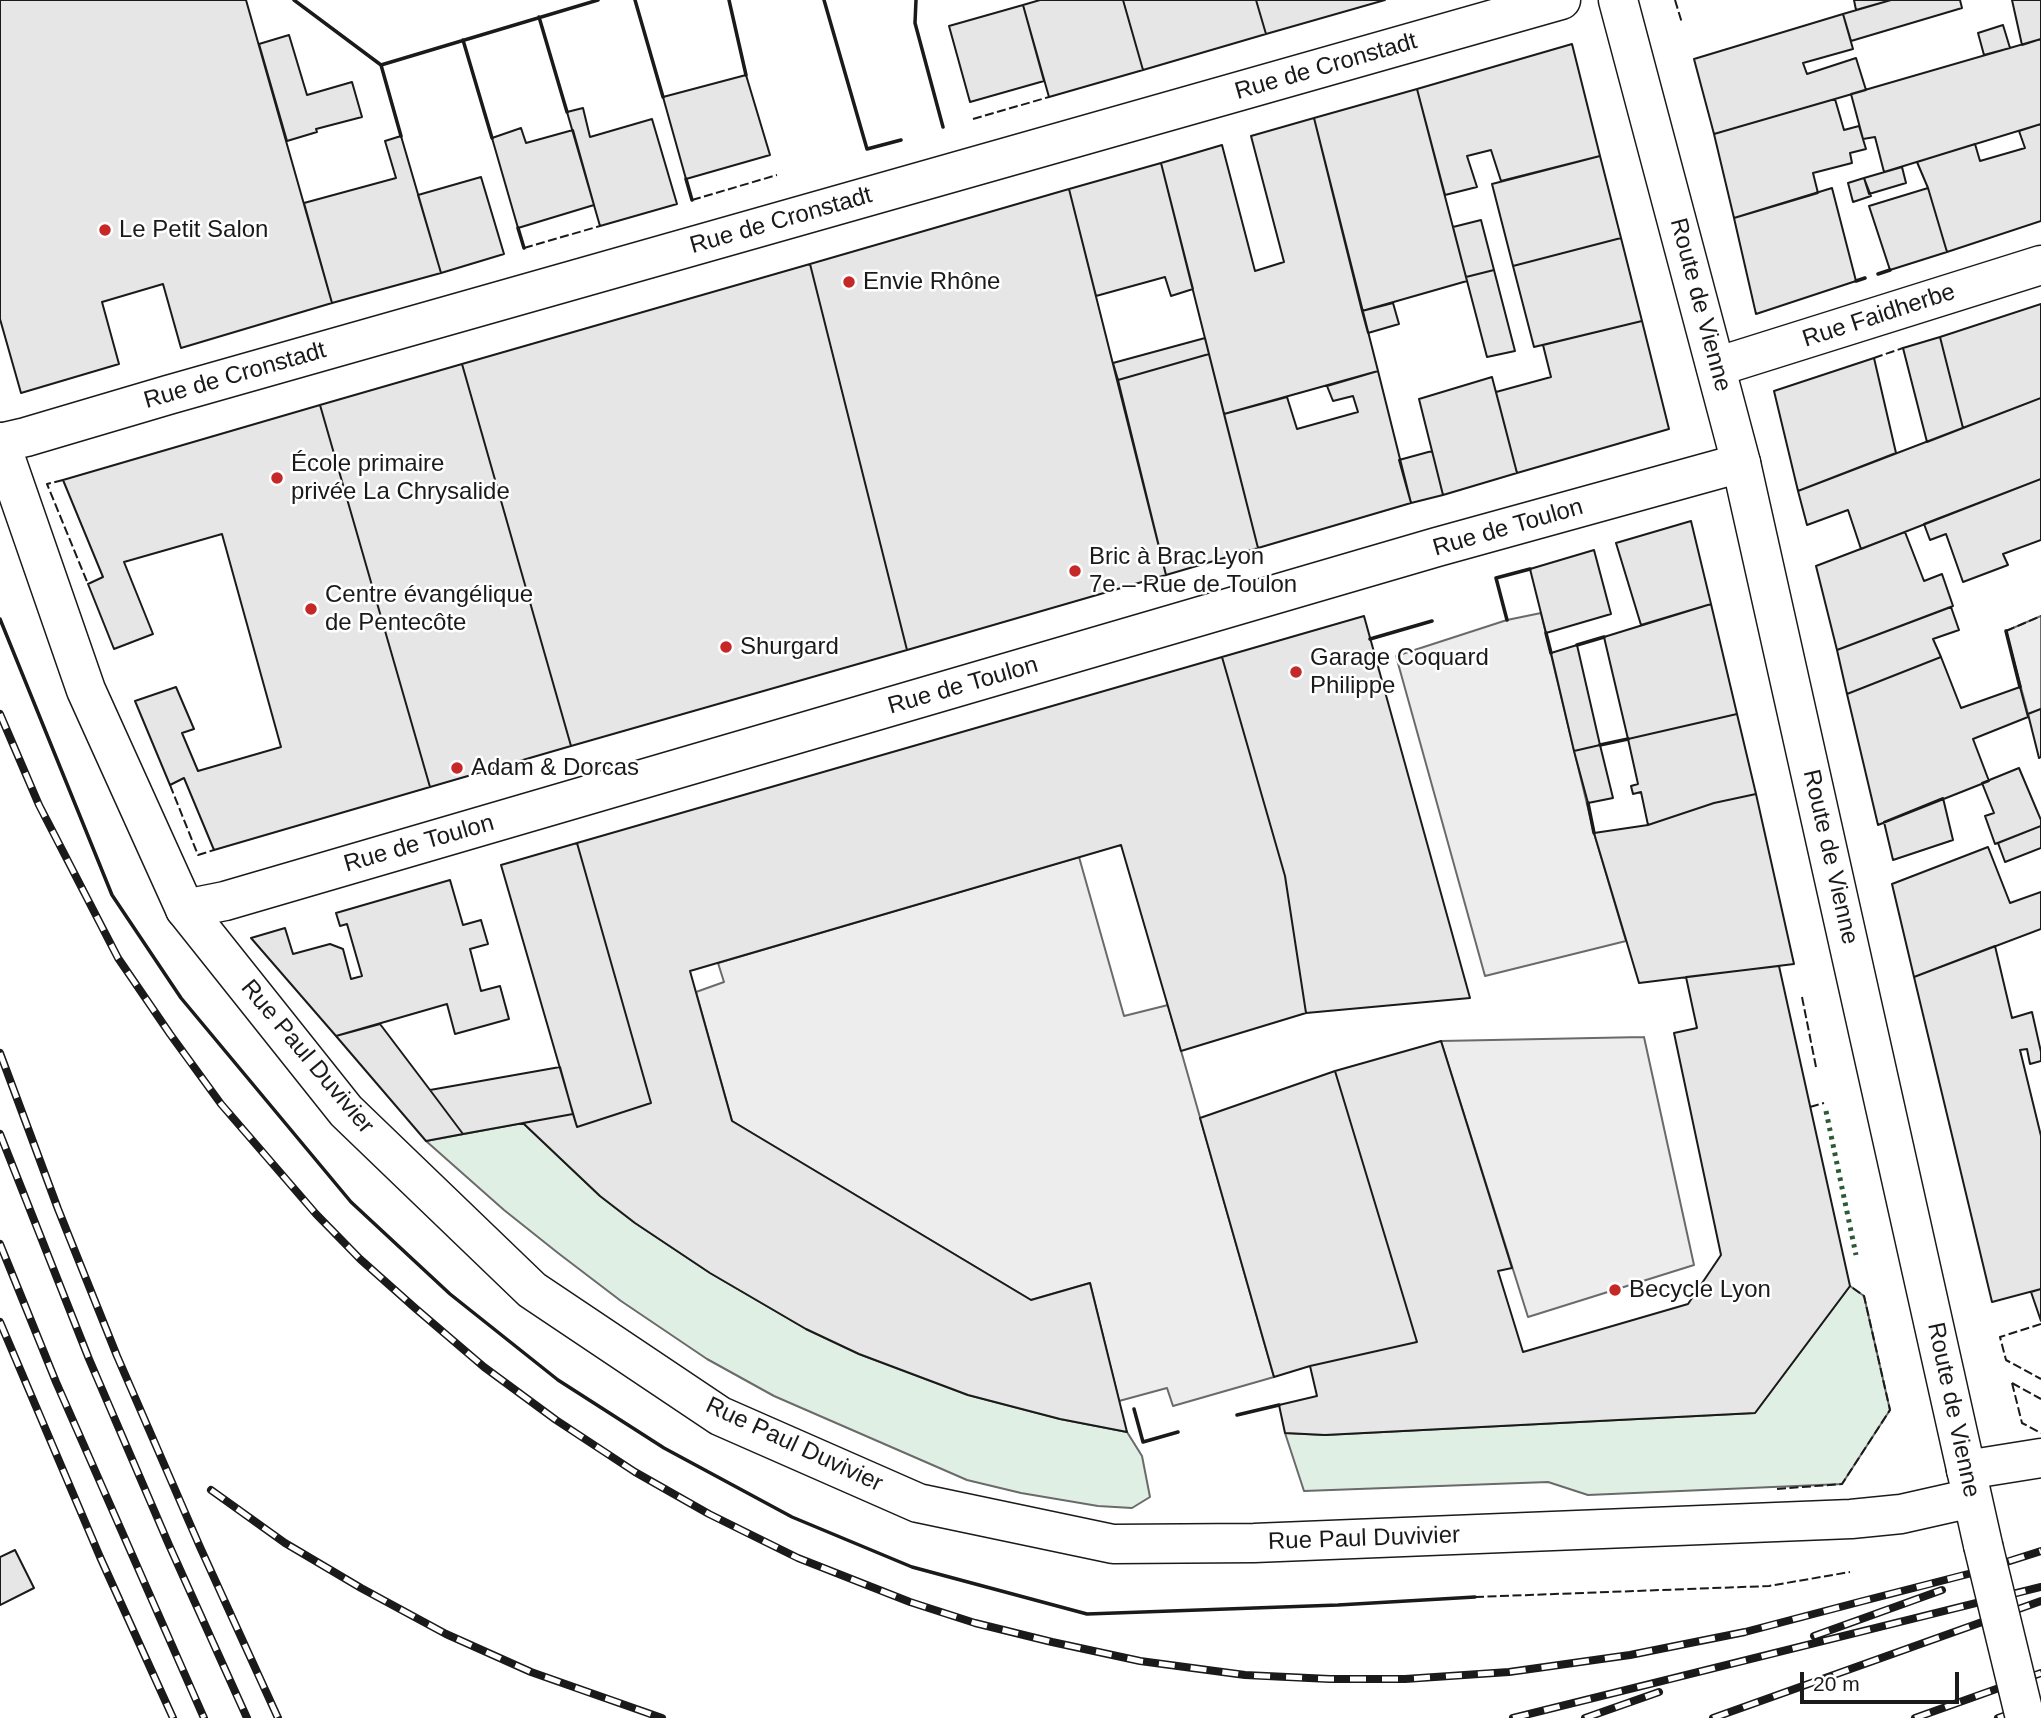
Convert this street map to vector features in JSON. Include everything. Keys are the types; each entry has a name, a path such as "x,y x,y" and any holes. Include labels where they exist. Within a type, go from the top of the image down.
{"main road":[{"name":"Rue de Cronstadt","path":"0,442 26,437 1561,0"},
{"name":"Route de Vienne","path":"1618,0 1741,463 1969,1484 2025,1718"},
{"name":"Rue Faidherbe","path":"1716,367 2041,265"},
{"name":"Rue Paul Duvivier","path":"0,442 86,690 185,908 346,1111 532,1290 720,1416 918,1503 1113,1544 1226,1544 1851,1519 1901,1514 1969,1484 2041,1458"},
{"name":"Rue de Toulon","path":"185,908 225,901 1437,547 1741,463"}],"green space":[{"path":"523,1123 600,1196 635,1223 710,1273 806,1329 859,1354 968,1395 1060,1419 1127,1432 1142,1456 1150,1497 1132,1508 1098,1506 1021,1493 967,1480 774,1396 707,1359 621,1301 558,1253 504,1210 426,1141"},
{"path":"1850,1286 1864,1296 1890,1410 1842,1484 1588,1495 1548,1482 1304,1491 1285,1433 1325,1435 1755,1413"}],"shaded area":[{"path":"1541,613 1594,833 1626,941 1485,976 1396,656 1507,620"},
{"path":"2041,616 2041,709 2028,714 2006,631"},
{"path":"1079,857 1124,1016 1168,1005 1274,1377 1173,1406 1167,1388 1119,1401 1090,1283 1031,1300 732,1121 696,992 724,982 718,963"},
{"path":"1644,1037 1694,1265 1528,1317 1441,1041"}],"building":[{"path":"0,0 246,0 332,303 181,348 163,284 102,302 119,364 21,393 0,319"},
{"path":"1040,0 1123,0 1143,70 1049,97 1023,5"},
{"path":"1123,0 1256,0 1266,34 1143,70"},
{"path":"1256,0 1385,0 1266,34"},
{"path":"1854,0 1891,0 1856,10"},
{"path":"1891,0 1960,0 1962,8 1851,41 1843,14"},
{"path":"2012,0 2041,0 2041,39 2022,45"},
{"path":"1023,5 1044,81 970,102 949,26"},
{"path":"1843,14 1853,49 1803,63 1807,74 1856,58 1866,90 1714,134 1694,59"},
{"path":"2003,25 2010,48 1984,55 1978,33"},
{"path":"289,35 307,95 352,82 362,117 316,129 317,132 287,141 259,44"},
{"path":"2041,39 2041,124 1884,172 1875,137 1863,139 1851,94"},
{"path":"1572,44 1600,156 1501,181 1491,150 1467,156 1477,187 1445,195 1417,89"},
{"path":"746,75 770,155 686,179 663,97"},
{"path":"1417,89 1467,281 1362,311 1314,118"},
{"path":"1835,99 1844,130 1859,126 1866,149 1850,153 1852,163 1813,173 1818,193 1734,218 1714,134"},
{"path":"583,108 590,137 652,119 677,204 600,226 567,112"},
{"path":"1314,118 1378,371 1224,414 1161,163 1222,145 1255,271 1284,262 1251,136"},
{"path":"2041,124 2041,221 1947,252 1928,188 1917,162 1975,144 1980,161 2025,148 2019,131"},
{"path":"521,128 526,143 573,130 594,205 518,228 492,138"},
{"path":"401,136 441,273 332,303 304,203 396,178 385,141"},
{"path":"1600,156 1621,238 1513,266 1492,184"},
{"path":"1161,163 1193,289 1171,296 1165,277 1096,296 1069,189"},
{"path":"1902,167 1906,183 1869,194 1864,178"},
{"path":"481,177 504,254 441,273 418,195"},
{"path":"1864,178 1871,196 1853,202 1848,183"},
{"path":"1832,188 1856,281 1756,314 1734,218"},
{"path":"1928,188 1947,252 1890,270 1869,206"},
{"path":"1069,189 1166,575 907,650 810,264"},
{"path":"1481,220 1494,270 1466,277 1453,227"},
{"path":"1621,238 1642,321 1534,347 1513,266"},
{"path":"810,264 907,650 571,746 462,364"},
{"path":"1494,270 1515,351 1487,357 1466,277"},
{"path":"1393,303 1399,324 1368,333 1362,311"},
{"path":"2041,304 2041,398 1963,428 1940,337"},
{"path":"1642,321 1669,429 1517,473 1496,392 1551,377 1543,345"},
{"path":"1940,337 1963,428 1927,442 1903,348"},
{"path":"1205,338 1209,354 1118,380 1113,363"},
{"path":"1209,354 1258,548 1166,575 1118,380"},
{"path":"1874,358 1896,453 1798,491 1774,391"},
{"path":"462,364 571,746 430,787 320,405"},
{"path":"1378,371 1411,503 1258,548 1224,414 1287,397 1297,429 1358,412 1353,396 1333,401 1327,386"},
{"path":"1492,377 1517,473 1443,495 1419,399"},
{"path":"2041,398 2041,479 1861,549 1848,510 1807,525 1798,491"},
{"name":"Centre évangélique de Pentecôte","path":"320,405 430,787 214,850 184,778 170,785 135,701 176,687 194,729 182,733 198,771 281,747 222,534 124,562 153,634 114,649 88,584 103,577 63,480"},
{"path":"1432,451 1443,495 1411,503 1399,460"},
{"path":"2041,479 2041,540 2003,554 2008,565 1963,582 1946,534 1930,540 1924,524"},
{"path":"1691,521 1711,604 1641,625 1616,543"},
{"path":"1905,532 1924,581 1942,574 1953,606 1837,650 1816,566"},
{"path":"1594,550 1611,614 1546,633 1530,569"},
{"path":"1711,604 1737,714 1628,739 1604,637"},
{"path":"1951,607 1959,630 1933,639 1941,657 1847,694 1837,650"},
{"path":"1364,616 1470,998 1306,1013 1285,876 1222,657"},
{"path":"1577,645 1600,745 1574,751 1551,653"},
{"path":"1222,657 1285,876 1306,1013 1181,1051 1121,845 690,971 732,1121 1031,1300 1090,1283 1127,1432 1060,1419 968,1395 859,1354 806,1329 710,1273 635,1223 600,1196 523,1123 573,1114 577,1127 651,1103 577,843"},
{"path":"1941,657 1961,708 2020,687 2028,717 1973,739 1989,781 1878,825 1847,694"},
{"path":"2041,709 2041,757 2039,758 2028,714"},
{"path":"1737,714 1756,794 1714,803 1648,825 1641,792 1633,794 1631,786 1638,784 1628,739"},
{"path":"1600,745 1613,798 1588,803 1574,751"},
{"path":"2019,768 2041,820 2041,826 1995,844 1985,816 1994,813 1982,783"},
{"path":"1756,794 1794,964 1639,983 1594,833 1648,825 1714,803"},
{"path":"1943,798 1953,840 1893,860 1884,822"},
{"path":"2041,826 2041,848 2005,862 1998,843"},
{"path":"577,843 651,1103 577,1127 501,865"},
{"path":"1988,847 2010,903 2041,892 2041,929 1914,977 1892,884"},
{"path":"450,880 463,925 481,920 488,944 470,949 481,991 500,986 509,1019 455,1034 447,1004 336,1036 251,938 285,928 293,954 330,944 343,949 351,979 362,976 347,924 340,926 336,913"},
{"path":"1995,946 2012,1018 2032,1012 2041,1052 2041,1061 2030,1064 2027,1049 2020,1050 2041,1136 2041,1289 1992,1302 1914,977"},
{"path":"1779,966 1850,1286 1755,1413 1325,1435 1285,1433 1279,1405 1317,1396 1310,1366 1417,1342 1335,1071 1441,1041 1512,1268 1498,1271 1523,1352 1688,1304 1721,1255 1674,1033 1697,1028 1686,977"},
{"path":"380,1024 463,1134 426,1141 336,1036"},
{"path":"560,1067 573,1114 463,1134 430,1090"},
{"path":"1335,1071 1417,1342 1310,1366 1274,1377 1200,1118"},
{"path":"2041,1289 2041,1321 2031,1292"},
{"path":"15,1550 34,1588 0,1605 0,1557"}],"railway":[{"path":"0,714 39,805 118,958 221,1104 316,1214 360,1259 415,1308 484,1367 556,1420 635,1472 709,1514 798,1558 910,1602 975,1623 1140,1661 1245,1675 1405,1679 1509,1672 1630,1655 1745,1632 1972,1573 2041,1551"},
{"path":"0,1053 117,1356 278,1718"},
{"path":"0,1134 89,1359 247,1718"},
{"path":"0,1244 56,1382 204,1718"},
{"path":"0,1322 100,1557 173,1718"},
{"path":"211,1490 285,1543 446,1634 531,1672 662,1718"},
{"path":"1513,1718 2041,1587"},
{"path":"1814,1636 1942,1590"},
{"path":"1713,1718 2041,1601"},
{"path":"1915,1718 2041,1673"},
{"path":"1585,1718 1659,1692"},
{"path":"1998,1718 2041,1703"}],"hedge":[{"path":"1826,1111 1856,1255"}],"fence":[{"path":"1675,0 1682,23"},
{"path":"973,119 1049,97"},
{"path":"692,200 777,175"},
{"path":"524,248 600,226"},
{"path":"1874,358 1903,348"},
{"path":"63,480 47,484 88,584"},
{"path":"2006,631 2041,616"},
{"path":"170,785 198,855 214,850"},
{"path":"1802,997 1816,1067"},
{"path":"1810,1107 1824,1103"},
{"path":"1777,1489 1842,1484 1890,1410 1864,1296 1850,1286"},
{"path":"2041,1324 2000,1337 2006,1360 2041,1379"},
{"path":"2012,1383 2022,1423 2041,1433"},
{"path":"2012,1383 2041,1399"},
{"path":"1475,1597 1769,1586 1850,1572"}],"wall":[{"path":"294,0 381,65 598,0"},
{"path":"635,0 663,97"},
{"path":"729,0 746,75"},
{"path":"824,0 867,149 901,140"},
{"path":"916,0 915,23 943,127"},
{"path":"539,17 567,112"},
{"path":"463,40 492,138"},
{"path":"381,65 401,136"},
{"path":"686,179 692,200"},
{"path":"518,228 524,248"},
{"path":"1878,274 1890,270"},
{"path":"1856,281 1865,278"},
{"path":"1507,620 1496,578 1530,569"},
{"path":"0,619 112,895 181,998 351,1202 450,1294 558,1380 664,1448 792,1517 912,1567 1087,1614 1475,1597"},
{"path":"1370,639 1432,621"},
{"path":"2006,631 2020,687"},
{"path":"1546,633 1551,653"},
{"path":"1577,645 1604,637"},
{"path":"1600,745 1628,739"},
{"path":"1588,803 1594,833"},
{"path":"1237,1415 1279,1405"},
{"path":"1134,1409 1143,1442 1178,1432"}],"place":[{"name":"Le Petit Salon","path":"105,230"},
{"name":"Envie Rhône","path":"849,282"},
{"name":"École primaire privée La Chrysalide","path":"277,478"},
{"name":"Bric à Brac Lyon 7e – Rue de Toulon","path":"1075,571"},
{"name":"Centre évangélique de Pentecôte","path":"311,609"},
{"name":"Shurgard","path":"726,647"},
{"name":"Garage Coquard Philippe","path":"1296,672"},
{"name":"Adam & Dorcas","path":"457,768"},
{"name":"Becycle Lyon","path":"1615,1290"}]}
